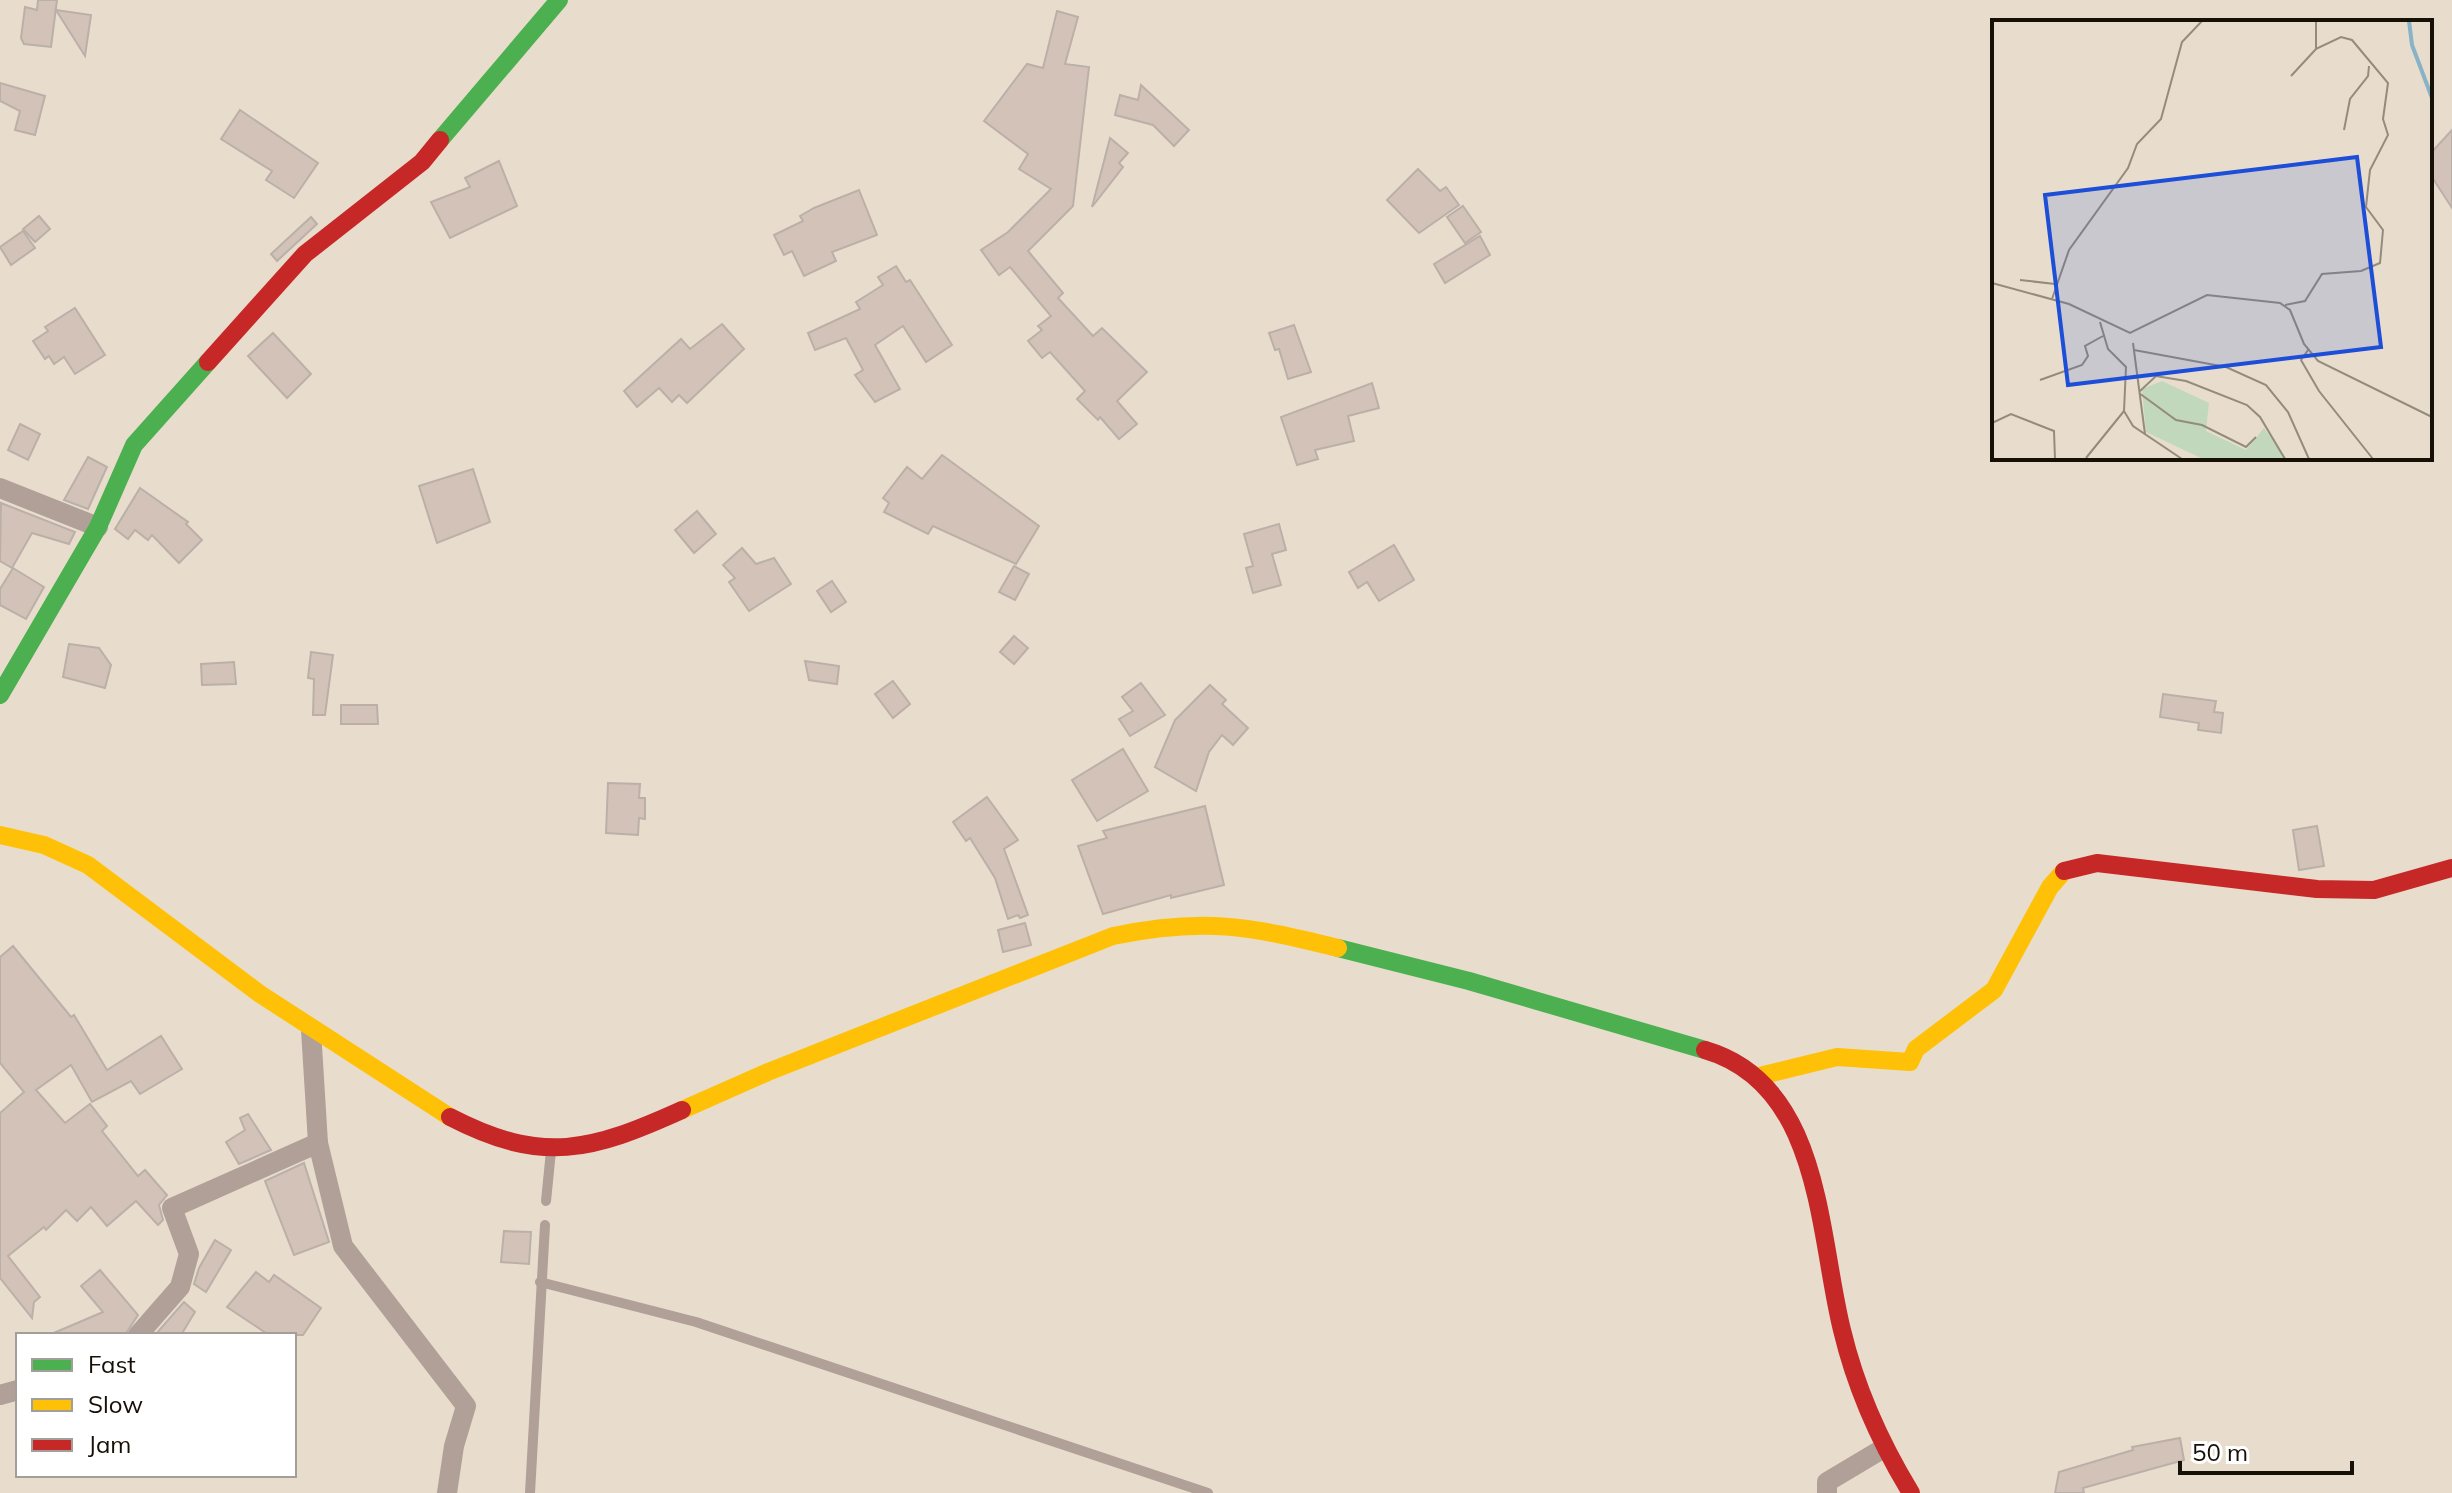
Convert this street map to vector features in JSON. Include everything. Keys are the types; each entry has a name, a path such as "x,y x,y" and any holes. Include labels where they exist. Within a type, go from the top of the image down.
{"main road":[{"path":"0,695 98,527 134,445 305,254 422,162 559,0"},
{"path":"0,835 44,845 88,865 311,1030 407,1093 475,1130 551,1149 574,1149 627,1135 768,1072 1113,936 1156,927 1205,923 1256,928 1499,990 1715,1053 1755,1077 1789,1118 1814,1181 1842,1331 1884,1448 1911,1493"},
{"path":"1755,1077 1837,1057 1910,1062 1916,1049 1994,990 2050,887 2065,870 2097,863 2317,889 2374,890 2452,868"}],"street":[{"path":"0,488 98,527"},
{"path":"311,1030 318,1143 343,1246 466,1406 454,1446 447,1493"},
{"path":"140,1333 180,1287 189,1254 172,1208 318,1143"},
{"path":"1827,1493 1827,1482 1884,1448"}],"lane":[{"path":"546,1201 551,1149"},
{"path":"530,1493 545,1225"},
{"path":"540,1282 696,1322 1208,1493"}],"building":[{"path":"38,0 57,0 51,47 24,44 21,38 25,7 37,10"},
{"path":"56,10 91,15 85,56"},
{"path":"1057,11 1078,17 1065,64 1089,67 1073,206 1028,251 1063,293 1058,298 1093,336 1102,328 1147,372 1117,401 1137,424 1119,439 1100,417 1098,420 1077,399 1085,391 1050,352 1042,358 1028,341 1042,330 1038,326 1051,316 1010,267 999,275 981,250 1008,232 1051,189 1019,169 1028,154 984,121 1027,64 1043,68"},
{"path":"0,83 45,96 35,135 15,130 20,111 0,101"},
{"path":"1141,85 1189,130 1174,146 1153,125 1115,115 1120,95 1138,100"},
{"path":"240,110 318,163 294,198 266,180 272,171 221,139"},
{"path":"2452,130 2452,208 2432,177 2432,152"},
{"path":"1110,138 1128,153 1119,163 1123,167 1092,207"},
{"path":"499,161 517,206 450,238 431,202 470,187 465,178"},
{"path":"1418,169 1440,191 1446,187 1459,205 1419,233 1387,200"},
{"path":"859,190 877,235 832,252 836,261 804,276 792,251 784,255 774,235 803,221 800,216 814,208"},
{"path":"1463,206 1481,232 1465,243 1447,217"},
{"path":"39,216 50,229 35,242 23,229"},
{"path":"311,217 317,224 277,261 271,254"},
{"path":"23,231 35,248 11,265 0,247"},
{"path":"1480,236 1490,255 1445,283 1434,264"},
{"path":"896,266 906,282 910,280 952,345 926,362 903,326 875,345 900,389 875,402 855,375 863,370 846,338 815,350 808,333 860,309 856,302 883,285 878,277"},
{"path":"75,308 105,355 75,374 64,357 54,364 49,356 45,359 33,341 48,331 45,327"},
{"path":"722,324 744,349 687,403 679,395 672,402 659,388 637,407 624,391 681,339 690,349"},
{"path":"1294,325 1311,372 1288,379 1279,349 1275,350 1269,333"},
{"path":"273,333 311,374 287,398 248,356"},
{"path":"1372,383 1379,408 1348,416 1354,441 1315,450 1318,459 1297,465 1281,417"},
{"path":"20,424 40,434 28,460 8,450"},
{"path":"942,455 1039,526 1016,564 933,526 928,534 884,512 889,503 883,498 907,467 922,479"},
{"path":"88,457 107,467 88,509 64,500"},
{"path":"473,469 490,522 437,543 419,486"},
{"path":"140,488 188,522 186,524 202,540 179,563 152,535 148,540 135,530 128,539 115,529"},
{"path":"1,503 75,532 69,544 32,533 12,568 0,561"},
{"path":"697,511 716,534 694,553 675,530"},
{"path":"1279,524 1286,550 1272,554 1281,585 1253,593 1246,568 1253,566 1244,534"},
{"path":"1394,545 1414,580 1379,601 1367,582 1358,588 1349,572"},
{"path":"742,548 756,564 774,558 791,584 749,611 729,582 735,578 723,565"},
{"path":"1014,566 1029,574 1015,600 999,592"},
{"path":"13,568 44,587 26,619 0,605 0,589"},
{"path":"832,581 846,602 831,612 817,591"},
{"path":"1014,636 1028,648 1014,664 1000,652"},
{"path":"69,644 99,648 111,665 105,688 63,677"},
{"path":"311,652 333,655 325,715 313,715 314,679 308,678"},
{"path":"805,661 839,666 837,684 809,680"},
{"path":"234,662 236,684 202,685 201,664"},
{"path":"893,681 910,704 893,718 875,694"},
{"path":"1141,683 1165,715 1130,736 1119,719 1133,711 1122,697"},
{"path":"1210,685 1226,700 1222,704 1248,728 1233,745 1222,735 1209,752 1196,791 1155,767 1175,720"},
{"path":"2163,694 2216,701 2214,712 2223,713 2221,733 2198,730 2199,723 2160,717"},
{"path":"341,705 377,705 378,724 341,724"},
{"path":"1123,749 1148,791 1097,821 1072,780"},
{"path":"608,783 640,784 639,798 645,798 645,819 639,818 638,835 606,833"},
{"path":"987,797 1018,840 1004,849 1028,915 1020,918 1018,915 1008,919 995,878 970,838 966,841 953,822"},
{"path":"1205,806 1224,885 1171,898 1171,895 1103,914 1078,846 1107,838 1103,831"},
{"path":"2317,826 2324,866 2299,870 2293,830"},
{"path":"1025,923 1031,945 1003,952 998,930"},
{"path":"13,946 71,1017 74,1015 107,1070 161,1036 182,1069 140,1094 131,1081 92,1102 71,1065 36,1090 65,1123 90,1104 107,1126 102,1131 138,1176 145,1170 167,1195 159,1205 163,1220 158,1225 136,1201 107,1226 91,1207 77,1221 66,1210 46,1230 44,1227 8,1256 40,1297 34,1302 32,1318 0,1278 0,1113 24,1092 0,1063 0,957"},
{"path":"248,1114 271,1150 239,1164 226,1142 245,1130 240,1118"},
{"path":"304,1163 329,1242 294,1255 265,1181"},
{"path":"504,1231 531,1232 529,1264 501,1262"},
{"path":"215,1240 231,1250 206,1292 194,1284"},
{"path":"100,1270 138,1315 126,1333 54,1333 103,1312 81,1286"},
{"path":"256,1272 269,1282 274,1275 321,1308 303,1335 296,1335 266,1333 227,1307"},
{"path":"184,1302 195,1312 182,1333 157,1333"},
{"path":"2180,1438 2184,1460 2083,1488 2084,1493 2055,1493 2059,1472 2133,1450 2132,1447"}],"traffic: fast":[{"path":"440,140 559,0"},
{"path":"0,695 98,527 134,445 208,362"},
{"path":"1338,948 1469,981 1705,1050"}],"traffic: slow":[{"path":"0,835 44,845 88,865 260,994 450,1117"},
{"path":"1755,1077 1837,1057 1910,1062 1916,1049 1994,990 2050,887 2064,871"},
{"path":"682,1110 768,1072 1113,936 1174,927 1226,927 1278,934 1338,948"}],"traffic: jam":[{"path":"208,362 305,254 422,162 440,140"},
{"path":"2064,871 2097,863 2317,889 2374,890 2452,868"},
{"path":"1705,1050 1743,1068 1772,1095 1793,1128 1819,1208 1842,1330 1854,1373 1879,1435 1911,1493"},
{"path":"450,1117 513,1142 540,1147 567,1147 620,1135 682,1110"}]}
